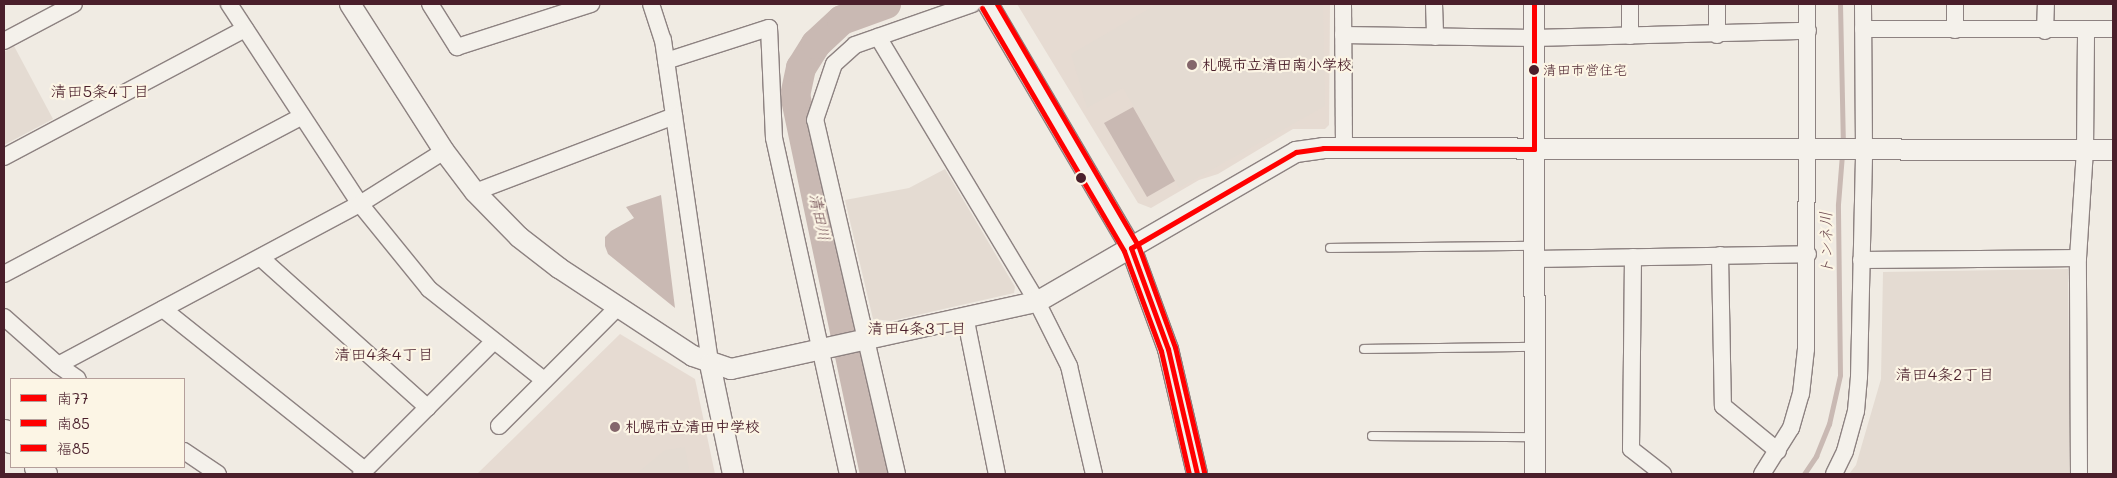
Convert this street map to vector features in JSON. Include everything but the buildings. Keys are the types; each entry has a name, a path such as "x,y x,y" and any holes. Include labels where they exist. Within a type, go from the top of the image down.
{"street":[{"path":"4,41 74,4"},
{"path":"229,4 360,204 429,289 493,342 544,380"},
{"path":"350,4 444,151 475,192 519,236 559,268 618,307 710,364 731,369 965,316 1037,302 1296,152 1344,148 2113,150"},
{"path":"430,4 457,47 591,4"},
{"path":"651,4 666,61 710,364 733,474"},
{"path":"897,474 861,340 815,120 834,64 855,46 972,4"},
{"path":"988,4 1131,248 1168,348 1197,474"},
{"path":"1343,4 1344,148"},
{"path":"1434,4 1435,37"},
{"path":"1534,4 1535,474"},
{"path":"1630,4 1630,36"},
{"path":"1717,4 1717,34"},
{"path":"1762,474 1791,428 1801,394 1806,349 1808,254 1814,150 1807,4"},
{"path":"1834,474 1845,451 1856,411 1859,377 1861,260 1856,149 1863,4"},
{"path":"1955,4 1955,30"},
{"path":"2045,30 2046,4"},
{"path":"666,61 768,28 774,138 824,348 848,474"},
{"path":"4,157 245,29"},
{"path":"1863,29 2113,29"},
{"path":"2079,474 2078,258 2085,150 2086,30"},
{"path":"1343,35 1534,38 1808,31"},
{"path":"878,37 1037,302 1069,366 1094,474"},
{"path":"4,274 302,116"},
{"path":"475,192 674,116"},
{"path":"58,365 360,204 444,151"},
{"path":"1535,252 1633,257 1808,254"},
{"path":"1720,256 1723,406 1778,451"},
{"path":"1633,257 1631,449 1663,474"},
{"path":"261,258 428,408"},
{"path":"1861,260 2078,258"},
{"path":"499,426 618,307"},
{"path":"163,309 363,472 493,342"},
{"path":"965,316 997,474"},
{"path":"4,317 58,365 77,378"},
{"path":"185,452 218,474"}],"lane":[{"path":"1330,248 1535,252"},
{"path":"1364,349 1534,347"},
{"path":"1372,436 1535,437"}],"shaded area":[{"name":"札幌市立清田南小学校","path":"1017,4 1330,4 1329,125 1325,129 1293,129 1218,174 1199,180 1151,208 1138,203"},
{"name":"札幌市立清田南小学校","path":"1157,4 1323,4 1325,106 1179,188 1123,88 1087,108 1071,54"},
{"path":"14,46 53,119 4,145 4,52"},
{"path":"1133,107 1175,181 1147,197 1104,123"},
{"path":"945,169 1015,287 1014,293 891,321 873,319 845,200 909,188"},
{"path":"661,195 675,308 608,254 605,246 605,237 611,231 634,218 626,207"},
{"path":"2068,269 2070,474 1849,474 1856,465 1881,379 1883,272"},
{"name":"札幌市立清田中学校","path":"620,334 695,379 715,474 477,474"},
{"path":"685,447 690,474 636,474 665,450"}],"waterway":[{"name":"清田川","path":"875,474 795,96 801,68 816,44 842,20 886,4"},
{"name":"トンネ川","path":"1840,4 1843,146"},
{"name":"トンネ川","path":"1804,474 1816,456 1829,424 1840,375 1838,204 1842,154"}],"transit line":[{"name":"福85","path":"997,4 1138,245 1175,347 1204,472"},
{"name":"南77","path":"1534,4 1534,149"},
{"name":"南85","path":"982,8 1124,251 1161,351 1189,474"},
{"name":"南77","path":"1131,248 1296,152 1323,148 1534,149"},
{"name":"南77","path":"1131,248 1168,349 1197,474"}],"place":[{"name":"札幌市立清田南小学校","path":"1192,65"},
{"name":"清田市営住宅","path":"1534,70"},
{"name":"札幌市立清田中学校","path":"615,427"}],"district":[{"name":"清田5条4丁目","path":"100,91"},
{"name":"清田4条3丁目","path":"917,328"},
{"name":"清田4条4丁目","path":"384,354"},
{"name":"清田4条2丁目","path":"1945,374"}]}
